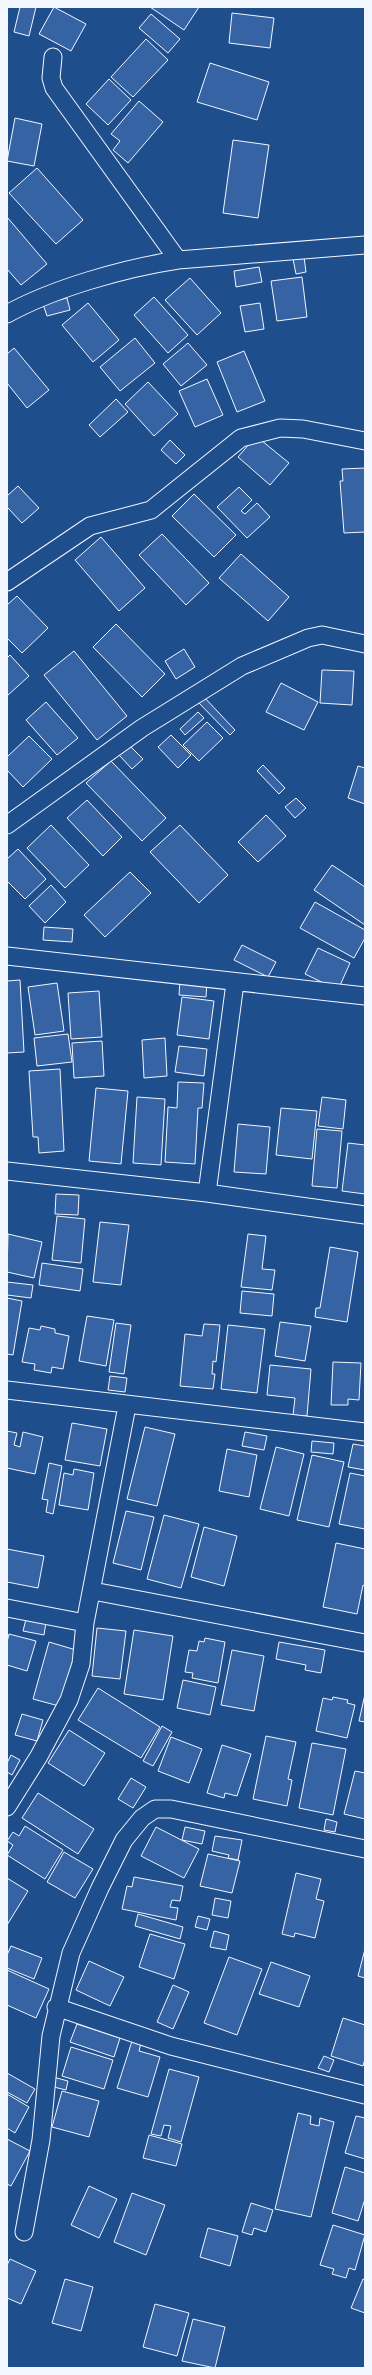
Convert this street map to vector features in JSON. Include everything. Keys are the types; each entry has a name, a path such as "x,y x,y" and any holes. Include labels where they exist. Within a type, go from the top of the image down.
{"street":[{"path":"53,57 51,78 54,88 178,260"},
{"path":"7,314 62,291 101,277 152,264 178,260 365,245"},
{"path":"7,582 90,526 151,510 241,438 280,428 303,429 365,440"},
{"path":"7,825 142,728 242,666 308,638 322,635 365,644"},
{"path":"7,956 235,983 365,996"},
{"path":"207,1193 235,983"},
{"path":"7,1171 207,1193 365,1215"},
{"path":"7,1390 127,1406 365,1432"},
{"path":"7,1807 39,1756 69,1700 81,1664 85,1623 93,1591 127,1406"},
{"path":"93,1591 365,1642"},
{"path":"7,1608 85,1623"},
{"path":"24,2232 41,2140 47,2070 56,2007 71,1953 100,1888 124,1840 142,1818 155,1810 171,1809 365,1849"},
{"path":"56,2007 171,2046 365,2095"}],"building":[{"path":"20,7 36,7 29,36 14,32"},
{"path":"54,7 86,24 71,51 39,34"},
{"path":"150,7 199,7 184,30"},
{"path":"232,13 274,18 270,48 229,43"},
{"path":"151,14 180,39 168,53 139,28"},
{"path":"146,39 168,60 133,97 111,77"},
{"path":"210,63 269,82 257,120 197,102"},
{"path":"109,79 131,100 108,125 86,104"},
{"path":"139,101 163,122 128,163 113,150 120,141 111,134"},
{"path":"15,118 42,124 34,166 7,161"},
{"path":"233,140 269,145 258,218 223,213"},
{"path":"37,168 83,220 56,244 9,193"},
{"path":"7,217 47,264 21,285 7,269"},
{"path":"304,257 306,272 296,274 293,259"},
{"path":"259,267 262,282 236,287 234,271"},
{"path":"302,277 307,317 277,321 271,281"},
{"path":"190,278 221,313 197,335 165,300"},
{"path":"154,297 188,335 168,353 134,315"},
{"path":"67,298 70,310 47,316 43,304"},
{"path":"88,303 119,340 93,362 62,325"},
{"path":"260,303 264,329 245,332 240,306"},
{"path":"135,338 155,363 120,391 100,367"},
{"path":"188,343 207,365 181,386 163,364"},
{"path":"14,348 49,390 27,408 7,383 7,354"},
{"path":"244,351 265,401 237,412 217,362"},
{"path":"207,379 223,415 195,427 179,391"},
{"path":"148,382 178,414 154,436 125,404"},
{"path":"116,399 128,412 100,437 89,425"},
{"path":"256,436 289,463 270,485 238,457"},
{"path":"170,440 185,455 176,464 161,450"},
{"path":"365,468 365,532 344,533 340,481 343,481 342,469"},
{"path":"18,486 39,508 22,523 7,507 7,496"},
{"path":"239,487 252,500 241,511 245,514 257,503 270,517 247,538 217,507"},
{"path":"194,494 236,535 214,557 172,516"},
{"path":"162,534 209,583 186,605 139,555"},
{"path":"101,537 145,588 119,611 75,560"},
{"path":"241,554 289,597 268,621 219,578"},
{"path":"17,596 48,628 22,653 7,638 7,605"},
{"path":"116,624 165,674 142,697 93,647"},
{"path":"184,649 195,667 176,679 165,661"},
{"path":"74,651 127,716 97,740 44,675"},
{"path":"10,655 29,676 7,696 7,658"},
{"path":"322,670 354,671 352,705 320,703"},
{"path":"281,683 318,702 304,730 266,712"},
{"path":"203,696 235,730 230,735 197,701"},
{"path":"46,702 78,738 57,755 26,720"},
{"path":"198,712 204,718 185,735 180,729"},
{"path":"207,722 223,738 199,761 183,745"},
{"path":"171,735 191,755 178,768 158,747"},
{"path":"29,736 52,759 23,787 7,770 7,757"},
{"path":"129,745 143,759 132,769 119,755"},
{"path":"111,761 166,818 142,841 86,783"},
{"path":"263,765 285,788 279,794 257,771"},
{"path":"358,766 365,768 365,804 348,798"},
{"path":"296,798 306,808 295,818 285,807"},
{"path":"87,800 122,837 103,856 67,818"},
{"path":"266,815 286,836 258,862 238,842"},
{"path":"51,825 89,865 65,888 27,848"},
{"path":"180,825 228,875 199,903 150,852"},
{"path":"18,849 46,879 25,899 7,881 7,859"},
{"path":"332,865 365,887 365,925 314,890"},
{"path":"130,872 151,893 105,937 84,915"},
{"path":"51,885 66,902 45,923 29,906"},
{"path":"315,902 365,930 365,938 354,958 300,928"},
{"path":"44,927 73,929 72,942 43,940"},
{"path":"242,945 276,962 268,977 234,960"},
{"path":"318,948 350,963 338,990 305,974"},
{"path":"20,980 24,1052 7,1053 7,981"},
{"path":"180,980 207,981 206,997 179,995"},
{"path":"57,983 64,1031 35,1035 28,987"},
{"path":"99,991 102,1037 71,1039 68,993"},
{"path":"182,997 214,1001 209,1039 177,1035"},
{"path":"68,1034 72,1062 37,1066 34,1038"},
{"path":"165,1038 167,1076 144,1078 142,1040"},
{"path":"102,1041 104,1076 74,1078 72,1043"},
{"path":"179,1046 207,1049 204,1076 175,1072"},
{"path":"60,1069 64,1151 39,1153 38,1137 33,1137 29,1071"},
{"path":"178,1082 204,1083 202,1108 198,1108 195,1164 165,1162 168,1107 177,1108"},
{"path":"96,1088 128,1091 121,1164 89,1161"},
{"path":"137,1097 165,1099 161,1165 133,1163"},
{"path":"322,1097 346,1100 343,1129 318,1126"},
{"path":"281,1108 317,1111 312,1159 276,1155"},
{"path":"238,1124 270,1127 266,1174 234,1172"},
{"path":"317,1129 342,1131 337,1188 312,1186"},
{"path":"348,1143 365,1145 365,1194 342,1191"},
{"path":"56,1194 79,1195 78,1215 55,1214"},
{"path":"57,1216 85,1219 81,1263 52,1260"},
{"path":"100,1222 129,1225 121,1285 93,1282"},
{"path":"8,1234 42,1242 34,1278 7,1272"},
{"path":"248,1234 266,1236 262,1269 275,1270 272,1290 241,1287"},
{"path":"330,1247 358,1252 347,1322 315,1317 316,1308 320,1308"},
{"path":"42,1263 83,1269 80,1291 39,1285"},
{"path":"7,1282 33,1285 31,1298 7,1295"},
{"path":"242,1291 274,1294 272,1316 240,1313"},
{"path":"7,1298 22,1301 13,1355 7,1354"},
{"path":"87,1316 114,1320 106,1366 79,1361"},
{"path":"280,1322 311,1326 305,1361 275,1356"},
{"path":"116,1323 131,1325 124,1374 109,1372"},
{"path":"204,1324 220,1325 216,1362 213,1361 212,1374 215,1374 213,1389 180,1386 185,1334 202,1336"},
{"path":"228,1325 265,1329 257,1393 221,1389"},
{"path":"41,1326 55,1329 55,1333 69,1336 63,1369 52,1367 51,1373 34,1370 35,1364 22,1362 29,1328 40,1330"},
{"path":"333,1362 361,1363 359,1400 348,1399 348,1405 331,1405"},
{"path":"270,1365 311,1369 307,1416 293,1415 295,1398 267,1395"},
{"path":"110,1376 127,1378 125,1392 108,1390"},
{"path":"72,1423 107,1429 100,1466 65,1460"},
{"path":"145,1427 175,1434 157,1506 127,1499"},
{"path":"7,1431 17,1433 14,1445 20,1447 23,1432 43,1437 35,1474 7,1468"},
{"path":"245,1432 267,1436 264,1450 242,1446"},
{"path":"312,1441 334,1443 333,1454 311,1452"},
{"path":"353,1444 365,1446 365,1470 348,1467"},
{"path":"276,1447 304,1454 289,1516 260,1509"},
{"path":"227,1449 257,1455 249,1497 219,1491"},
{"path":"312,1455 344,1462 329,1527 297,1520"},
{"path":"49,1463 62,1466 53,1514 46,1512 48,1500 42,1499"},
{"path":"74,1469 94,1473 88,1510 59,1505 64,1473 73,1475"},
{"path":"350,1473 365,1476 365,1529 339,1524"},
{"path":"126,1511 154,1517 141,1570 113,1563"},
{"path":"164,1515 199,1524 181,1588 147,1579"},
{"path":"204,1527 237,1536 224,1586 191,1577"},
{"path":"336,1543 365,1549 365,1586 363,1585 357,1614 323,1607"},
{"path":"7,1549 44,1556 38,1588 7,1582"},
{"path":"26,1619 46,1622 44,1635 23,1631"},
{"path":"97,1628 126,1631 120,1679 92,1676"},
{"path":"134,1630 173,1636 163,1700 124,1694"},
{"path":"9,1634 36,1641 27,1671 7,1665 7,1642"},
{"path":"205,1638 225,1642 218,1683 192,1678 193,1673 185,1672 189,1650 197,1651 199,1641 204,1642"},
{"path":"49,1642 76,1650 59,1706 33,1699"},
{"path":"279,1642 325,1650 321,1673 305,1670 306,1665 276,1659"},
{"path":"232,1650 264,1656 254,1711 221,1705"},
{"path":"183,1680 216,1687 210,1715 177,1708"},
{"path":"98,1688 160,1727 141,1758 78,1720"},
{"path":"365,1694 365,1722 359,1721"},
{"path":"333,1697 348,1700 347,1703 355,1705 347,1738 316,1731 323,1698 332,1700"},
{"path":"22,1714 43,1720 37,1741 15,1735"},
{"path":"162,1726 172,1732 153,1766 143,1761"},
{"path":"69,1730 105,1753 84,1786 48,1763"},
{"path":"266,1736 296,1742 288,1779 292,1780 287,1806 253,1799"},
{"path":"171,1737 202,1749 189,1783 158,1771"},
{"path":"312,1743 346,1749 333,1815 299,1808"},
{"path":"222,1745 251,1754 237,1796 225,1793 224,1798 207,1793"},
{"path":"11,1755 20,1760 12,1775 7,1772 7,1763"},
{"path":"355,1771 365,1773 365,1819 344,1814"},
{"path":"131,1778 146,1787 133,1808 118,1799"},
{"path":"38,1793 94,1829 78,1854 22,1818"},
{"path":"326,1819 337,1822 335,1832 324,1830"},
{"path":"25,1826 63,1850 45,1879 7,1855 13,1845 7,1841 13,1832 19,1836"},
{"path":"156,1827 199,1849 184,1878 141,1856"},
{"path":"185,1827 205,1831 202,1844 182,1840"},
{"path":"215,1836 242,1840 238,1860 228,1858 229,1855 212,1851"},
{"path":"64,1852 93,1869 75,1898 47,1882"},
{"path":"208,1854 240,1861 232,1893 200,1886"},
{"path":"296,1873 321,1879 316,1899 324,1901 315,1938 295,1933 294,1937 282,1934"},
{"path":"134,1877 183,1886 180,1901 172,1900 170,1907 178,1908 176,1920 122,1909 127,1886 132,1887"},
{"path":"7,1878 28,1891 7,1925"},
{"path":"215,1898 231,1901 228,1918 212,1915"},
{"path":"138,1914 183,1927 180,1939 135,1926"},
{"path":"198,1916 210,1919 207,1930 195,1927"},
{"path":"214,1931 229,1935 226,1950 210,1947"},
{"path":"150,1934 185,1944 174,1979 139,1967"},
{"path":"11,1946 42,1958 34,1979 7,1968 7,1955"},
{"path":"365,1949 365,1978 358,1976"},
{"path":"229,1957 262,1969 237,2035 204,2023"},
{"path":"89,1961 124,1977 110,2006 76,1990"},
{"path":"271,1962 310,1976 299,2007 259,1994"},
{"path":"7,1970 49,1989 36,2018 7,2005"},
{"path":"173,1985 189,1992 173,2029 157,2022"},
{"path":"343,2018 365,2025 365,2059 363,2066 331,2056"},
{"path":"77,2024 120,2038 114,2057 70,2042"},
{"path":"132,2041 141,2043 139,2051 160,2057 148,2097 117,2088"},
{"path":"71,2047 113,2060 104,2089 62,2076"},
{"path":"324,2056 334,2060 329,2072 318,2068"},
{"path":"169,2069 199,2077 181,2142 168,2138 171,2126 164,2125 161,2136 151,2134"},
{"path":"7,2073 35,2089 27,2103 7,2092"},
{"path":"53,2077 68,2081 66,2090 50,2086"},
{"path":"62,2091 99,2101 89,2137 52,2127"},
{"path":"7,2094 29,2107 15,2133 7,2128"},
{"path":"298,2113 311,2116 310,2124 319,2126 320,2118 334,2122 311,2217 275,2209"},
{"path":"356,2116 365,2118 365,2159 345,2153"},
{"path":"149,2135 182,2144 176,2166 143,2158"},
{"path":"7,2139 30,2151 11,2186 7,2184"},
{"path":"345,2167 365,2173 365,2199 358,2221 332,2213"},
{"path":"89,2186 117,2199 99,2238 71,2225"},
{"path":"132,2193 165,2205 146,2255 114,2242"},
{"path":"251,2203 273,2210 266,2232 254,2228 252,2235 242,2232"},
{"path":"333,2225 365,2235 355,2270 349,2268 346,2278 332,2274 334,2269 320,2265"},
{"path":"208,2228 238,2236 230,2266 200,2257"},
{"path":"10,2259 36,2271 21,2304 7,2298 7,2265"},
{"path":"65,2279 93,2287 81,2331 52,2323"},
{"path":"363,2279 365,2280 365,2313 351,2308"},
{"path":"155,2304 189,2313 177,2356 143,2347"},
{"path":"193,2319 225,2327 215,2368 182,2361"}]}
